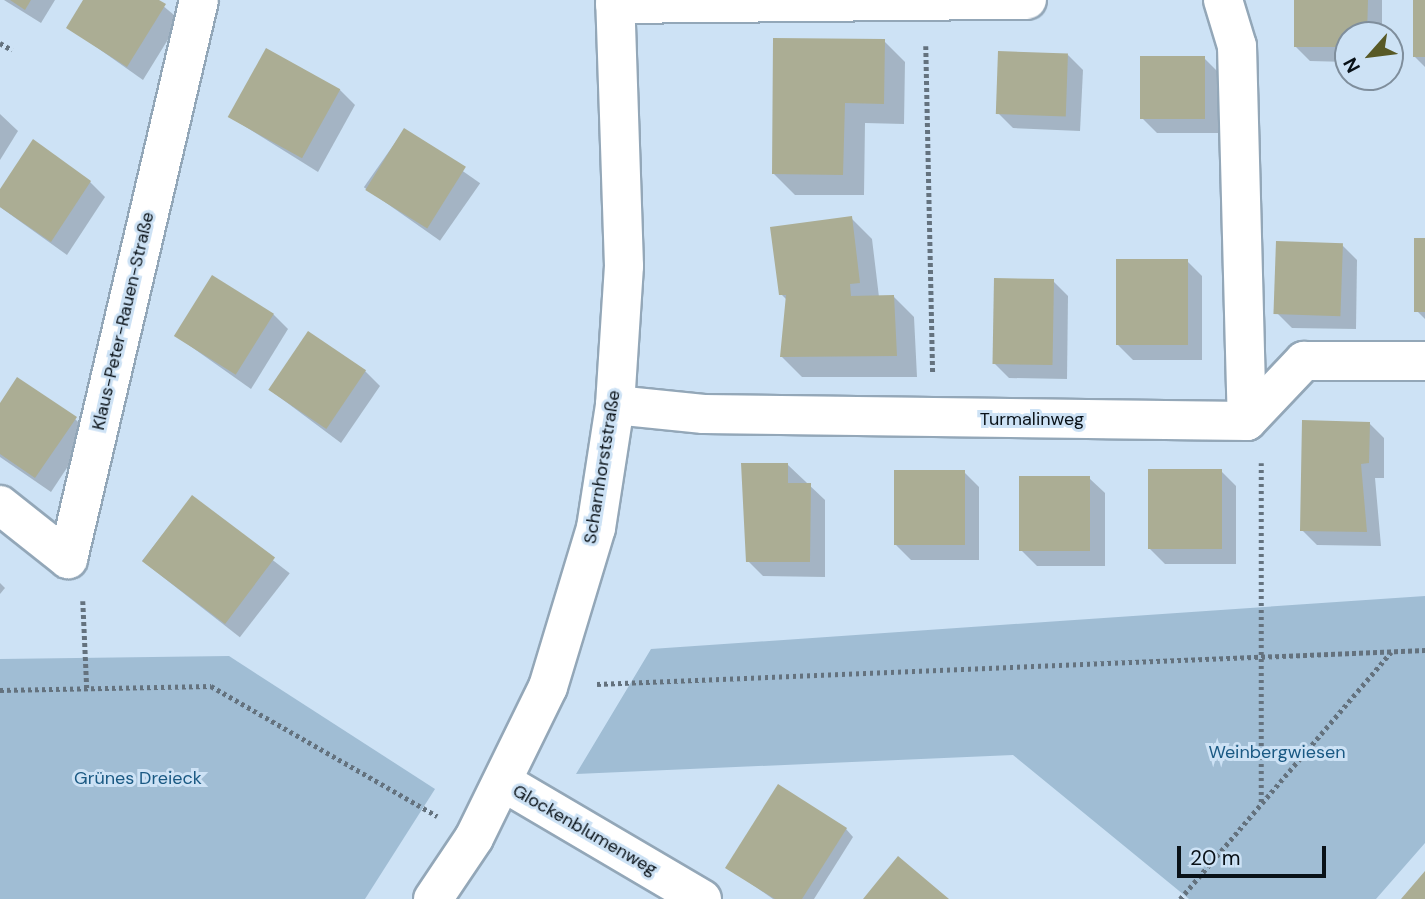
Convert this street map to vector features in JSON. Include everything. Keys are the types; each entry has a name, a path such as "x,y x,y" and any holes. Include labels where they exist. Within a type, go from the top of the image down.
{"street":[{"name":"Klaus-Peter-Rauen-Straße","path":"68,559 199,0"},
{"path":"615,2 925,3 1027,0"},
{"path":"1223,0 1237,46 1247,421"},
{"name":"Scharnhorststraße","path":"433,899 474,838 548,687 596,528 615,405 624,266 615,2"},
{"path":"1247,421 1304,361 1425,361"},
{"name":"Turmalinweg","path":"615,405 704,414 1247,421"},
{"path":"0,505 68,559"},
{"name":"Glockenblumenweg","path":"503,782 702,899"}],"path":[{"path":"925,3 934,418"},
{"path":"0,43 12,50"},
{"path":"1247,421 1261,454 1261,802"},
{"path":"68,559 83,599 87,688"},
{"path":"548,687 1262,654 1425,650"},
{"path":"1180,899 1392,652"},
{"path":"0,690 211,686 474,838"}],"green space":[{"name":"Weinbergwiesen","path":"1425,596 1425,843 1376,899 1189,899 1013,755 576,774 651,649"},
{"name":"Grünes Dreieck","path":"229,656 435,789 365,899 0,899 0,659"}],"building":[{"path":"10,0 31,0 25,10"},
{"path":"83,0 159,0 166,4 127,67 66,28"},
{"path":"1294,0 1368,0 1367,21 1334,21 1334,47 1294,47"},
{"path":"1413,0 1425,0 1425,57 1413,57"},
{"path":"773,38 885,39 884,104 845,103 843,175 772,174"},
{"path":"266,48 340,89 302,158 228,117"},
{"path":"998,51 1068,53 1066,116 996,114"},
{"path":"1140,56 1205,56 1205,119 1140,119"},
{"path":"404,128 466,167 427,229 365,190"},
{"path":"33,139 91,181 51,242 0,207 0,189"},
{"path":"852,216 860,283 850,284 851,296 894,295 897,356 780,357 786,295 779,295 770,227"},
{"path":"1414,238 1425,238 1425,312 1414,312"},
{"path":"1276,241 1343,243 1340,316 1273,314"},
{"path":"1116,259 1188,259 1188,345 1116,345"},
{"path":"212,275 274,314 236,375 174,336"},
{"path":"994,278 1054,279 1052,365 992,364"},
{"path":"308,331 366,370 326,429 268,390"},
{"path":"17,377 77,417 35,478 0,454 0,403"},
{"path":"1302,420 1370,422 1369,463 1361,464 1367,532 1300,531"},
{"path":"741,463 788,463 788,483 811,483 810,562 746,562"},
{"path":"1148,469 1222,469 1222,549 1148,549"},
{"path":"894,470 965,470 965,545 894,545"},
{"path":"1019,476 1090,476 1090,551 1019,551"},
{"path":"192,495 275,558 225,624 142,561"},
{"path":"778,784 847,828 802,899 775,899 725,868"},
{"path":"898,856 949,899 863,899"},
{"path":"1425,871 1425,899 1401,899"}]}
